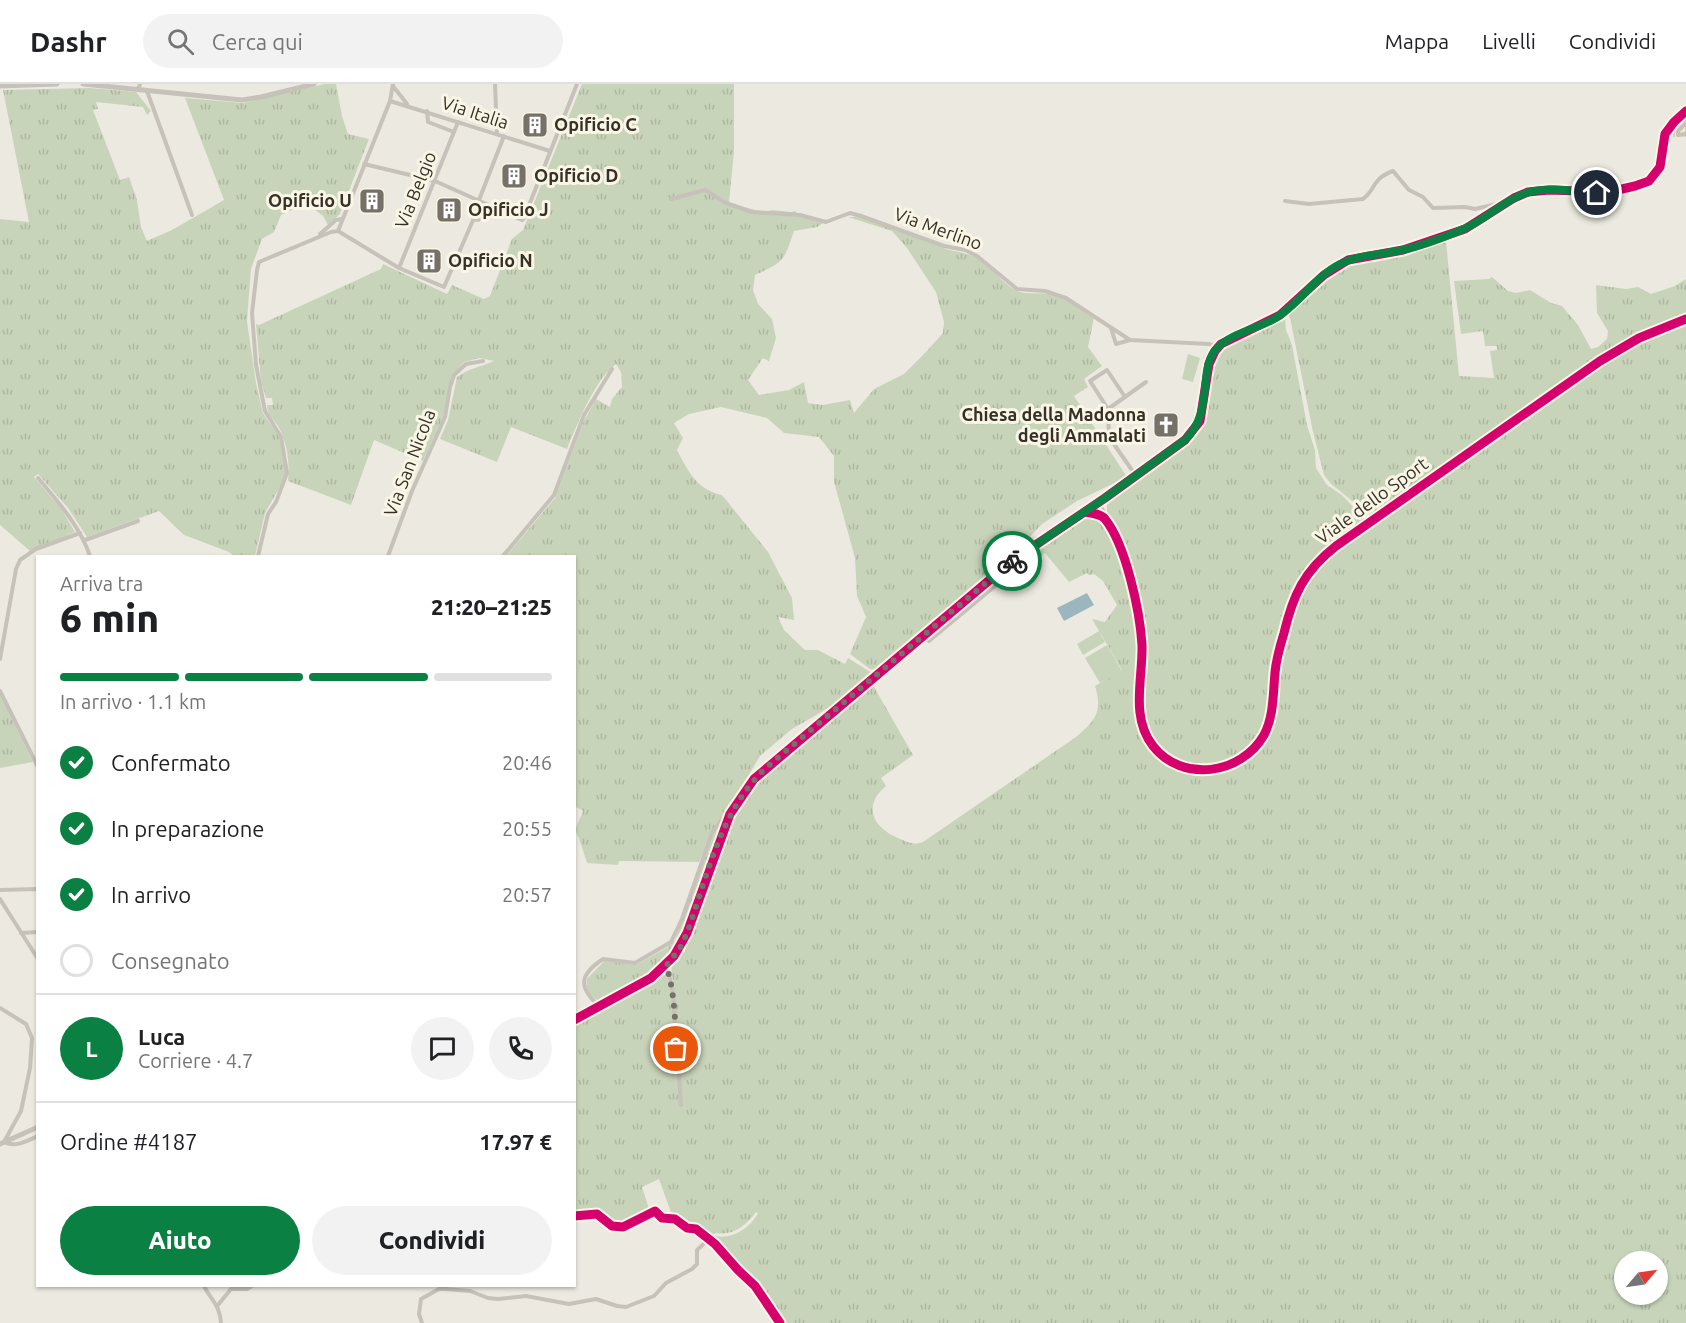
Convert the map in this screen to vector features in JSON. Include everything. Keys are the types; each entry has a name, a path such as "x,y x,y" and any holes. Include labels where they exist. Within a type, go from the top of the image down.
{"street":[{"path":"0,86 57,84"},
{"path":"83,84 139,87 147,91 242,100 314,84"},
{"path":"495,84 497,134"},
{"path":"364,164 435,182 522,220 577,84"},
{"path":"258,555 268,514 276,502 287,473 281,437 265,411 256,365 252,313 257,270 260,262 336,230 390,101 393,85"},
{"path":"393,85 402,99 410,106"},
{"path":"147,91 192,215"},
{"name":"Via Italia","path":"390,101 550,151"},
{"path":"600,1006 585,991 583,983 587,976 603,959 635,963 671,942 682,919 712,833 730,814 754,779 1007,565 1185,440 1194,430 1202,415 1209,364 1218,347 1280,315 1335,267 1354,258 1403,250 1465,229 1508,201 1535,191 1609,192 1649,181 1660,167 1665,134 1686,106"},
{"path":"427,111 428,122 454,132"},
{"path":"1680,116 1686,111"},
{"name":"Via Belgio","path":"399,268 458,122"},
{"path":"1686,123 1678,131 1678,135 1686,134"},
{"path":"479,200 504,136"},
{"path":"1285,201 1309,204 1363,199 1379,178 1393,171 1409,190 1423,197 1433,208 1475,209 1508,201"},
{"name":"Via Merlino","path":"671,199 705,190 726,203 752,212 800,215 826,222 850,213 861,216 944,246 971,253 986,261 1017,289 1045,291 1065,298 1130,340"},
{"path":"331,225 399,268 444,287 474,218"},
{"path":"314,238 336,220 342,219"},
{"name":"Viale dello Sport","path":"1099,502 1125,561 1134,593 1142,644 1140,715 1146,736 1160,753 1178,765 1196,770 1224,767 1249,753 1260,741 1268,726 1272,710 1277,658 1291,604 1299,586 1319,560 1607,357 1639,338 1686,318"},
{"path":"1111,327 1116,344 1130,340 1209,344 1218,347"},
{"name":"Via San Nicola","path":"388,555 412,491 445,417 454,375 466,364 483,361"},
{"path":"504,555 554,495 584,415 612,369"},
{"path":"1125,397 1107,370 1090,381 1108,409 1109,436 1136,476"},
{"path":"1108,409 1146,382"},
{"path":"38,478 64,509 85,540 90,555"},
{"path":"1085,512 1095,513 1105,518"},
{"path":"85,540 138,521"},
{"path":"0,659 16,569 20,560 36,549 80,533"},
{"path":"0,691 36,763"},
{"path":"576,1019 651,978 666,966 680,948 730,814"},
{"path":"0,890 36,889"},
{"path":"0,899 36,956"},
{"path":"21,933 36,932"},
{"path":"666,966 673,993 681,1105"},
{"path":"0,1008 26,1024 32,1038 30,1068 21,1111 2,1143"},
{"path":"2,1143 36,1128"},
{"path":"2,1143 10,1145 36,1137"},
{"path":"576,1216 597,1214 612,1226 622,1227 655,1211 662,1218 675,1219 687,1228 696,1229 755,1286 780,1323"},
{"path":"422,1323 419,1314 421,1299 439,1289 470,1291 498,1299 526,1296 568,1304 596,1299 617,1306 630,1306 654,1296 666,1283 698,1264 697,1250 708,1240"},
{"path":"204,1287 208,1295 218,1305 221,1323"},
{"path":"218,1305 231,1289 250,1287"}],"green space":[{"path":"325,84 336,84 348,134 369,139 340,214 328,225 323,216 306,203 281,215 274,232 262,239 251,269 247,321 256,383 263,413 279,437 286,467 285,478 265,513 255,555 233,555 184,535 159,511 87,537 68,508 38,474 34,477 62,510 75,532 30,551 0,525 0,219 29,222 3,90 90,88 136,92 151,111 147,115 143,107 96,102 98,109 93,110 120,180 129,177 137,200 141,227 147,241 172,230 224,200 185,98 243,103"},
{"path":"582,84 734,84 734,151 729,203 763,212 795,211 825,222 817,227 794,231 782,259 755,275 753,290 758,304 772,319 776,338 769,361 763,358 748,380 759,395 789,390 804,382 808,403 823,405 850,400 854,413 874,389 904,374 943,333 944,322 936,292 907,248 892,231 848,217 861,217 944,248 972,255 1017,291 1045,293 1062,298 1094,318 1088,347 1102,366 1084,379 1088,387 1074,396 1127,477 1077,501 1042,524 1009,559 876,670 870,669 850,654 866,617 857,596 855,558 834,482 834,456 819,437 784,433 767,418 721,407 689,414 674,423 683,438 677,450 689,472 706,489 722,495 768,552 792,598 794,620 778,617 784,630 805,650 818,650 845,664 848,658 872,673 835,704 792,729 760,756 727,812 716,824 699,862 619,861 618,865 587,863 576,832 583,811 576,807 576,555 507,555 555,498 584,421 596,399 610,407 612,399 622,387 621,372 616,364 594,391 567,449 511,427 497,462 440,439 448,420 457,377 494,361 480,358 464,362 451,377 443,417 423,461 374,440 351,505 288,481 286,445 278,426 268,411 267,405 273,405 272,398 266,398 261,382 256,324 259,325 381,269 383,264 447,294 452,285 484,299 490,296 512,239 523,230"},
{"path":"1446,241 1459,376 1494,378 1490,351 1497,350 1497,346 1485,346 1483,331 1461,334 1454,281 1492,277 1508,291 1516,293 1530,290 1551,303 1562,306 1578,325 1591,349 1598,347 1607,339 1608,331 1597,313 1596,285 1626,289 1638,287 1651,294 1675,286 1686,279 1686,315 1637,335 1599,358 1370,515 1331,484 1324,475 1289,313 1330,274 1345,266 1358,261 1410,252"},
{"path":"1285,315 1286,330 1292,345 1307,425 1315,450 1316,468 1327,485 1342,495 1365,520 1319,555 1304,572 1291,594 1277,636 1268,712 1258,737 1242,754 1231,760 1220,764 1197,766 1178,761 1167,754 1157,745 1147,727 1143,707 1144,628 1138,594 1122,546 1107,515 1107,505 1112,498 1176,453 1198,432 1204,422 1213,365 1220,350"},
{"path":"1686,323 1686,1323 783,1323 756,1284 738,1269 712,1239 740,1231 751,1223 758,1213 756,1212 738,1229 728,1233 716,1233 708,1237 697,1228 688,1227 683,1219 673,1218 659,1179 642,1187 650,1212 622,1226 612,1225 599,1212 576,1214 576,1024 604,1010 607,1006 661,975 667,975 669,985 673,985 671,966 685,951 734,815 750,789 770,769 868,688 874,687 913,755 881,778 886,786 874,800 873,814 881,827 888,832 909,842 919,843 1076,737 1096,715 1098,703 1095,686 1122,670 1092,619 1105,622 1117,605 1103,581 1094,574 1087,573 1069,582 1045,553 1021,567 1021,558 1084,517 1092,516 1100,518 1109,533 1130,589 1138,649 1135,708 1137,722 1144,738 1154,752 1167,762 1182,769 1198,773 1214,773 1231,769 1253,755 1268,736 1276,705 1278,705 1276,701 1282,651 1291,616 1306,584 1329,556 1615,356 1640,342"},
{"path":"1188,354 1200,358 1193,382 1182,379"},
{"path":"1099,631 1105,642 1083,655 1077,644"},
{"path":"1107,645 1122,671 1100,683 1085,658"},
{"path":"0,694 33,762 0,768"},
{"path":"724,820 684,933 671,954 650,974 600,1002 589,992 587,979 604,961 636,965 668,947 675,940 714,834"}],"shaded area":[{"path":"1686,111 1686,137 1664,137"}],"water":[{"path":"1087,593 1094,605 1064,621 1057,608"}],"cycle path":[{"path":"576,1019 651,978 674,956 687,933 730,814 754,779 1012,561 1185,440 1200,421 1209,364 1221,344 1280,315 1324,275 1348,260 1403,250 1465,229 1514,198 1528,192 1549,190 1609,192 1649,181 1660,167 1665,134 1686,111"},
{"path":"1085,512 1105,519 1113,531 1131,579 1141,631 1142,658 1139,697 1146,735 1165,758 1179,766 1195,769 1226,766 1241,759 1264,735 1271,712 1277,658 1291,607 1308,574 1325,555 1600,361 1639,338 1686,319"},
{"path":"576,1216 597,1214 612,1226 623,1227 655,1211 662,1218 675,1219 687,1228 696,1229 715,1244 755,1286 780,1323"}],"way so far":[{"path":"676,1049 673,993 666,966 680,948 687,933 730,814 742,794 767,767 1012,561"}],"place":[{"name":"Opificio C","path":"535,125"},
{"name":"Opificio D","path":"514,176"},
{"name":"Opificio U","path":"372,201"},
{"name":"Opificio J","path":"449,210"},
{"name":"Opificio N","path":"429,261"},
{"name":"Chiesa della Madonna degli Ammalati","path":"1166,425"}],"route":[{"path":"1012,561 1185,440 1200,421 1209,364 1218,347 1280,315 1335,267 1354,258 1403,250 1465,229 1514,198 1528,192 1549,190 1597,193"}]}
